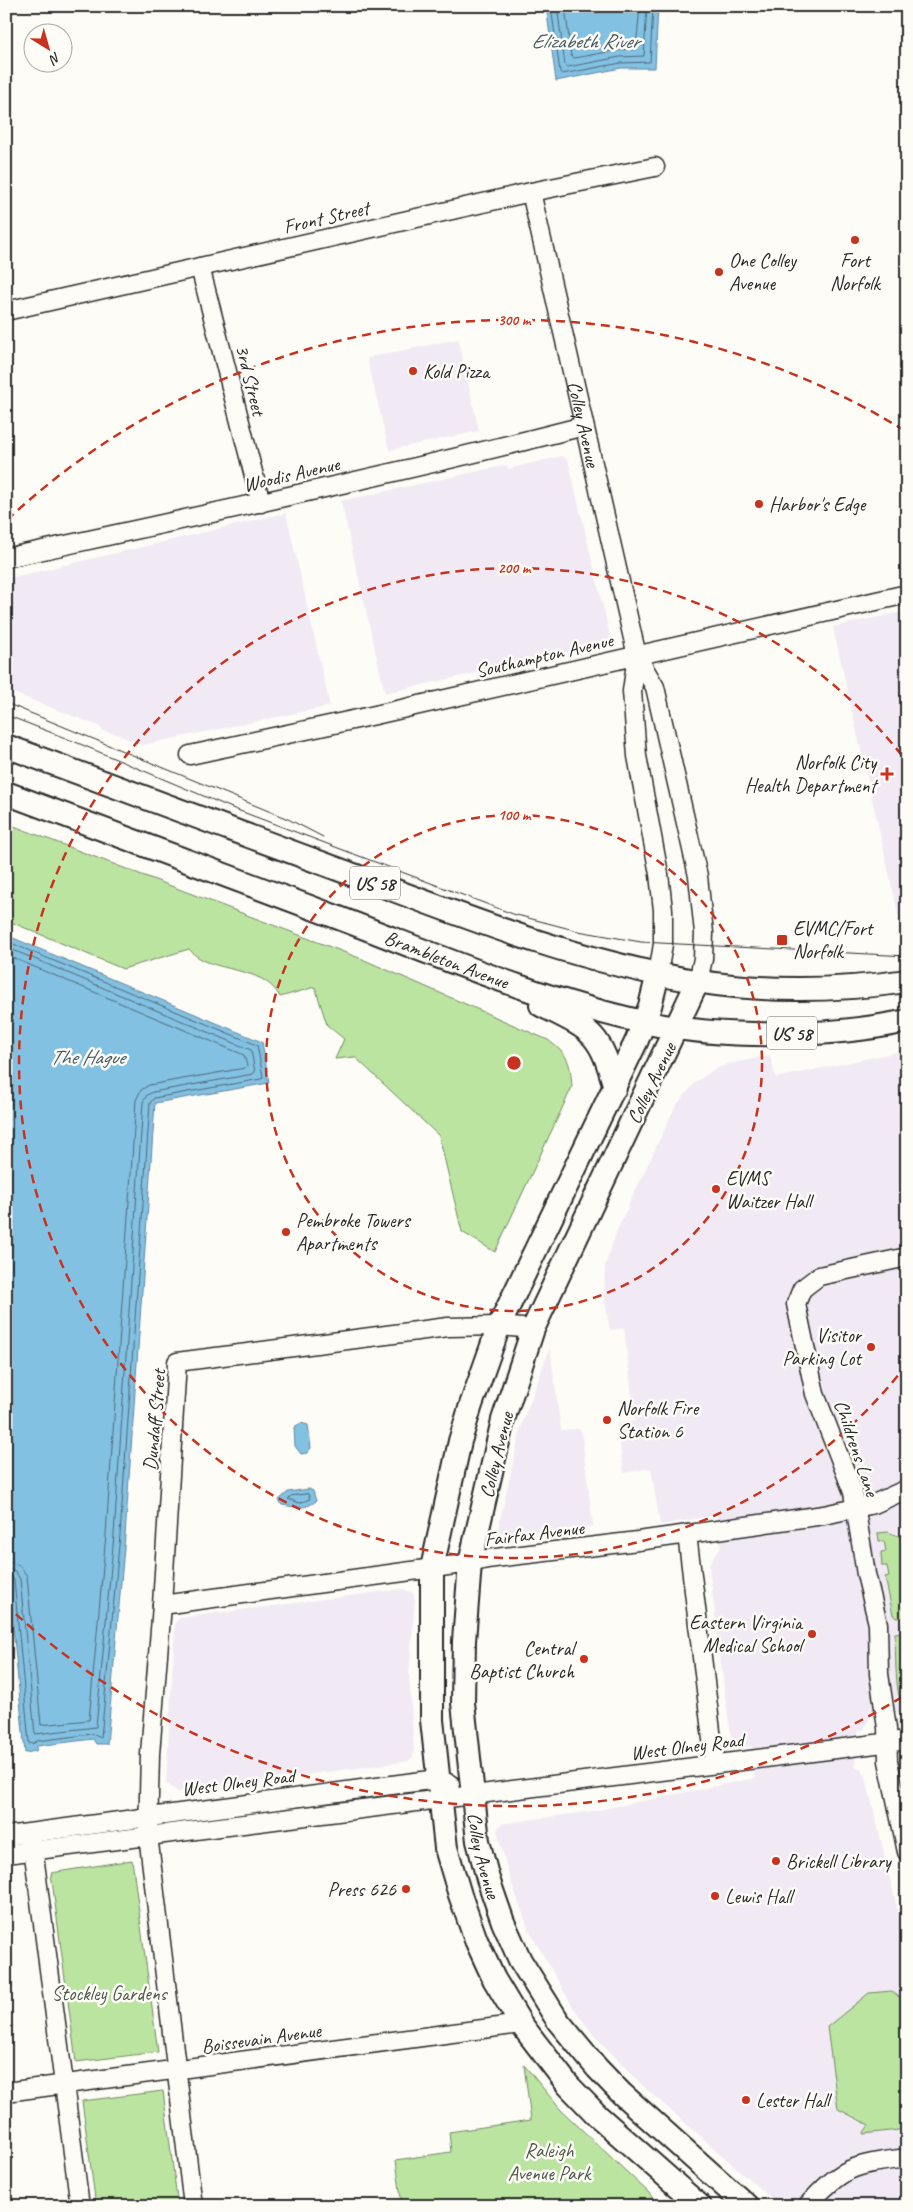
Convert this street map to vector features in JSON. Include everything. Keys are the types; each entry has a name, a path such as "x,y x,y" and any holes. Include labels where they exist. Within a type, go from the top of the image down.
{"main road":[{"name":"US 58","path":"6,746 501,929 585,956 658,974 698,981 756,986 832,988 907,981"},
{"name":"Brambleton Avenue","path":"6,793 465,966 556,998 645,1022 738,1032 826,1032 907,1021"},
{"path":"465,966 578,1024 592,1034 607,1059 615,1088"},
{"name":"Colley Avenue","path":"658,974 645,1022 615,1088 499,1326 460,1441 432,1568 432,1720 446,1848 476,1940 494,1979 521,2024 568,2085 598,2116 697,2205"},
{"name":"Colley Avenue","path":"698,981 678,1027 533,1329 502,1420 470,1563 464,1641 463,1703 478,1841 503,1922 520,1960 571,2038 622,2094 747,2206"}],"street":[{"name":"Front Street","path":"6,311 531,192 655,167"},
{"name":"Colley Avenue","path":"531,192 637,656 655,687 698,876 704,933 698,981"},
{"name":"3rd Street","path":"200,267 261,502"},
{"name":"Woodis Avenue","path":"6,558 492,450 584,426"},
{"name":"Southampton Avenue","path":"190,755 362,718 907,594"},
{"name":"Colley Avenue","path":"637,656 632,691 636,756 659,874 663,910 663,944 658,974"},
{"name":"Childrens Lane","path":"907,1258 819,1276 802,1289 796,1304 815,1394 850,1483 856,1510 866,1574 878,1624 879,1674 887,1728 888,1761 907,1852"},
{"name":"Dundaff Street","path":"148,1836 150,1754 178,1362 448,1327 499,1326 533,1329"},
{"name":"Fairfax Avenue","path":"162,1605 856,1510 907,1489"},
{"path":"687,1534 715,1764"},
{"name":"West Olney Road","path":"6,1836 148,1816 439,1789 473,1794 907,1740"},
{"name":"West Olney Road","path":"6,1854 148,1836 439,1789"},
{"path":"32,1832 80,2206"},
{"path":"148,1836 192,2206"},
{"name":"Boissevain Avenue","path":"6,2092 521,2024"},
{"path":"807,2206 833,2178 846,2170 863,2164 907,2158"}],"shaded area":[{"path":"458,339 479,431 389,450 367,358"},
{"path":"562,456 568,460 610,636 609,641 606,644 385,693 341,501 507,465 508,469"},
{"path":"286,513 330,706 142,745 114,733 103,731 99,726 6,690 6,579"},
{"name":"Norfolk City Health Department","path":"907,611 907,943 905,944 833,627"},
{"name":"Eastern Virginia Medical School","path":"907,1050 907,1722 899,1712 870,1717 864,1729 858,1732 855,1767 862,1770 866,1778 907,1950 907,2206 780,2206 644,2087 592,2033 573,2007 529,1930 510,1879 497,1831 501,1824 594,1811 755,1778 751,1746 742,1748 735,1745 732,1740 726,1703 709,1565 721,1548 717,1515 660,1525 651,1468 624,1473 617,1424 635,1421 624,1328 610,1330 604,1297 605,1266 617,1230 675,1107 696,1082 713,1070 728,1064 770,1056 776,1078"},
{"path":"550,1348 561,1430 581,1429 593,1526 508,1537 499,1531 499,1524 522,1424"},
{"path":"403,1589 413,1593 415,1600 409,1673 414,1752 412,1758 408,1761 178,1792 166,1783 175,1623 180,1618"},
{"path":"907,1755 907,1800 899,1764"}],"green space":[{"path":"6,823 362,959 548,1040 560,1050 569,1065 572,1087 495,1252 462,1232 439,1136 355,1057 335,1059 344,1039 327,1025 315,987 280,997 272,986 261,979 209,963 189,949 123,969 6,920"},
{"path":"888,1532 903,1538 907,1535 907,1617 896,1618 893,1615 885,1577 889,1576 887,1566 882,1566 881,1552 886,1551 884,1541 879,1541 878,1533"},
{"path":"902,1624 907,1624 905,1709 901,1704 899,1696 896,1662 895,1633 903,1632"},
{"name":"Stockley Gardens","path":"132,1860 158,2052 76,2062 51,1873"},
{"path":"892,1991 899,1997 907,1997 907,2129 863,2134 869,2125 838,2109 827,2027 869,1993"},
{"name":"Raleigh Avenue Park","path":"524,2065 561,2110 649,2193 655,2201 655,2206 402,2206 396,2160 451,2152 449,2132 531,2120"},
{"path":"163,2091 178,2206 96,2206 82,2101"}],"water":[{"name":"Elizabeth River","path":"546,6 658,6 655,68 621,68 556,81"},
{"name":"The Hague","path":"6,935 262,1042 269,1083 155,1103 125,1536 107,1744 96,1744 93,1739 37,1746 36,1751 25,1753 6,1554"},
{"path":"301,1423 308,1425 311,1448 307,1453 301,1454 295,1446 294,1427"},
{"path":"309,1489 313,1491 316,1501 308,1506 282,1505 279,1500 288,1492"}],"tram line":[{"path":"6,703 288,819 323,837"},
{"path":"6,715 232,808 513,914 578,931 641,942 907,956"}],"place":[{"name":"Fort Norfolk","path":"855,240"},
{"name":"One Colley Avenue","path":"719,272"},
{"name":"Kold Pizza","path":"413,371"},
{"name":"Harbor's Edge","path":"759,504"},
{"name":"Norfolk City Health Department","path":"887,774"},
{"name":"EVMC/Fort Norfolk","path":"782,940"},
{"name":"EVMS Waitzer Hall","path":"716,1189"},
{"name":"Pembroke Towers Apartments","path":"286,1232"},
{"name":"Visitor Parking Lot","path":"871,1347"},
{"name":"Norfolk Fire Station 6","path":"607,1420"},
{"name":"Eastern Virginia Medical School","path":"812,1634"},
{"name":"Central Baptist Church","path":"584,1659"},
{"name":"Brickell Library","path":"776,1861"},
{"name":"Press 626","path":"406,1889"},
{"name":"Lewis Hall","path":"715,1896"},
{"name":"Lester Hall","path":"746,2100"}]}
